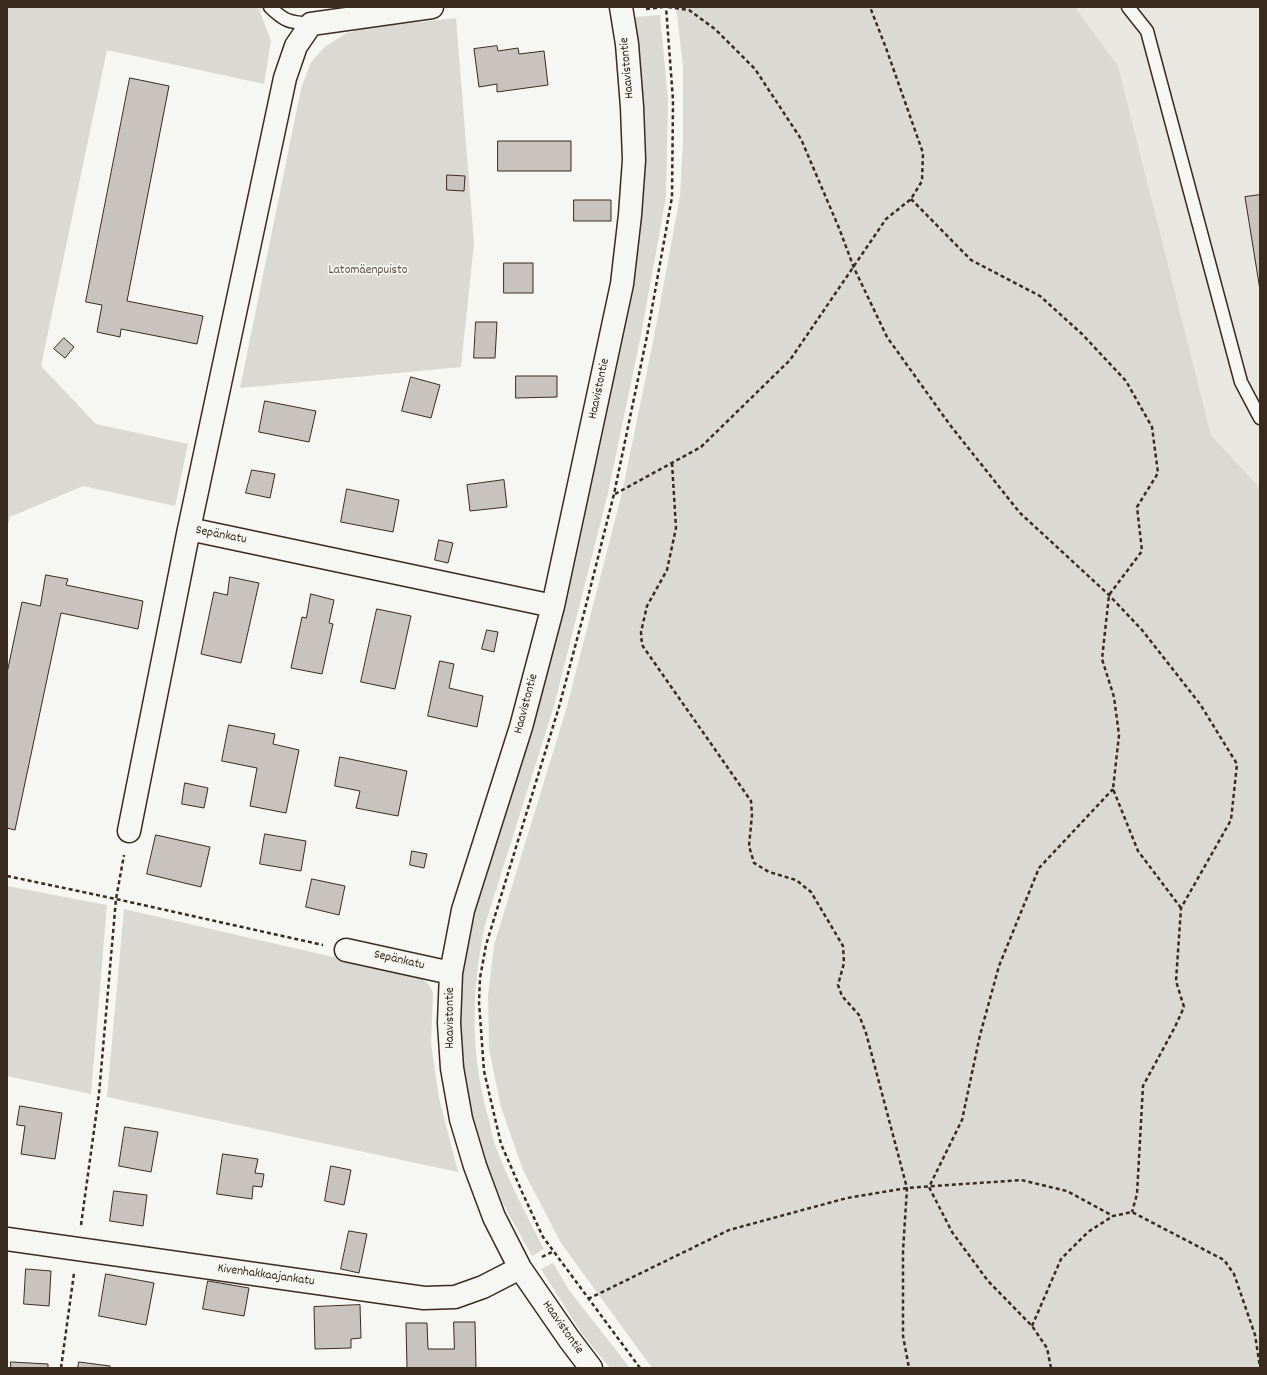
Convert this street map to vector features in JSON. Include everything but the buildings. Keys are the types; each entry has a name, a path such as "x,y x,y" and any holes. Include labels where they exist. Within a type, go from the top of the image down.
{"street":[{"path":"189,529 285,78 296,46 311,24 432,7"},
{"name":"Haavistontie","path":"591,1368 520,1268 494,1217 475,1166 461,1119 452,1068 449,1023 451,973 463,910 521,727 553,606 622,284 630,215 634,160 627,44 621,7"},
{"name":"Sepänkatu","path":"129,831 189,529 553,606"},
{"name":"Sepänkatu","path":"346,950 451,973"},
{"name":"Kivenhakkaajankatu","path":"7,1239 424,1298 455,1297 483,1287 520,1268"}],"lane":[{"path":"270,7 280,17 291,22 311,24"},
{"path":"1128,7 1147,31 1240,382 1260,418"}],"path":[{"path":"640,1368 543,1237 522,1192 502,1144 484,1071 479,1002 480,978 486,945 559,707 614,494 647,336 672,197 673,100 667,7 689,10 715,29 755,69 801,139 839,228 854,268 888,337 950,425 1020,513 1109,595 1142,630 1200,704 1237,764 1231,820 1181,908 1176,981 1184,1006 1175,1027 1144,1086 1137,1194 1132,1212"},
{"path":"614,494 702,447 790,360 886,219 911,200 922,181 923,154 870,7"},
{"path":"911,200 971,260 1040,296 1082,334 1126,381 1152,427 1158,473 1137,507 1142,551 1109,595 1102,659 1114,697 1119,735 1113,789 1138,850 1181,908"},
{"path":"672,463 676,528 667,570 647,606 641,632 642,645 751,801 752,815 749,846 754,863 769,872 796,880 811,892 843,946 844,963 838,985 842,996 859,1015 866,1033 907,1188 903,1251 903,1336 909,1368"},
{"path":"929,1188 962,1120 980,1035 999,966 1039,868 1113,789"},
{"path":"61,1368 99,1094 116,899 129,831"},
{"path":"7,876 346,950"},
{"path":"588,1299 729,1230 847,1198 907,1188 929,1188 1021,1180 1067,1191 1113,1216"},
{"path":"929,1188 952,1232 988,1281 1032,1326 1047,1348 1051,1368"},
{"path":"1032,1326 1061,1259 1088,1232 1113,1216 1132,1212 1224,1260 1234,1274 1255,1335 1260,1367"}],"shaded area":[{"path":"256,7 306,7 260,12"},
{"path":"1075,7 1260,7 1260,488 1211,435 1118,66"}],"green space":[{"path":"7,7 256,7 260,12 271,41 264,84 107,50 41,366 96,424 188,444 175,506 83,486 10,517 7,529"},
{"path":"676,7 1075,7 1118,66 1211,435 1260,488 1260,1368 652,1368 561,1243 523,1170 501,1107 489,1049 488,996 494,945 566,710 622,493 654,337 680,196 683,142 683,66"},
{"path":"660,15 668,100 666,197 641,335 608,493 554,706 485,925 477,974 475,1023 478,1071 492,1135 497,1150 513,1188 544,1249 532,1256 502,1202 485,1159 471,1113 463,1065 458,1017 461,973 473,912 532,729 564,607 631,284 640,216 645,159 643,105 635,17"},
{"name":"Latomäenpuisto","path":"456,18 474,243 461,367 240,388 301,89 310,64 326,46 347,33 366,28"},
{"path":"7,886 107,905 91,1094 7,1076"},
{"path":"124,909 420,977 429,985 433,993 431,1043 439,1098 458,1172 107,1097"},
{"path":"553,1263 569,1290 630,1368 610,1368 582,1334 541,1269"}]}
